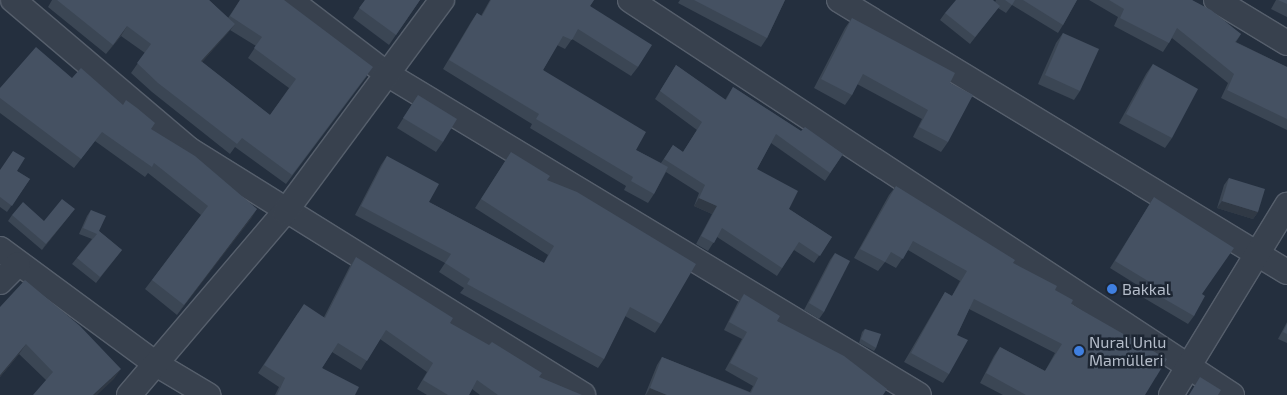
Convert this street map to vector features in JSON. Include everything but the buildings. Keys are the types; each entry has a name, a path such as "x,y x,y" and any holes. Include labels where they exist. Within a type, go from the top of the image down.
{"street":[{"path":"14,0 190,150 284,212 583,395"},
{"path":"290,0 387,74 919,395"},
{"path":"129,395 284,212 442,0"},
{"path":"630,0 1232,395"},
{"path":"839,0 1287,272"},
{"path":"1216,0 1287,43"},
{"path":"1171,395 1190,368 1287,205"},
{"path":"0,282 9,257 156,364 208,395"}],"place":[{"name":"Bakkal","path":"1112,289"},
{"name":"Nural Unlu Mamülleri","path":"1079,351"}]}
